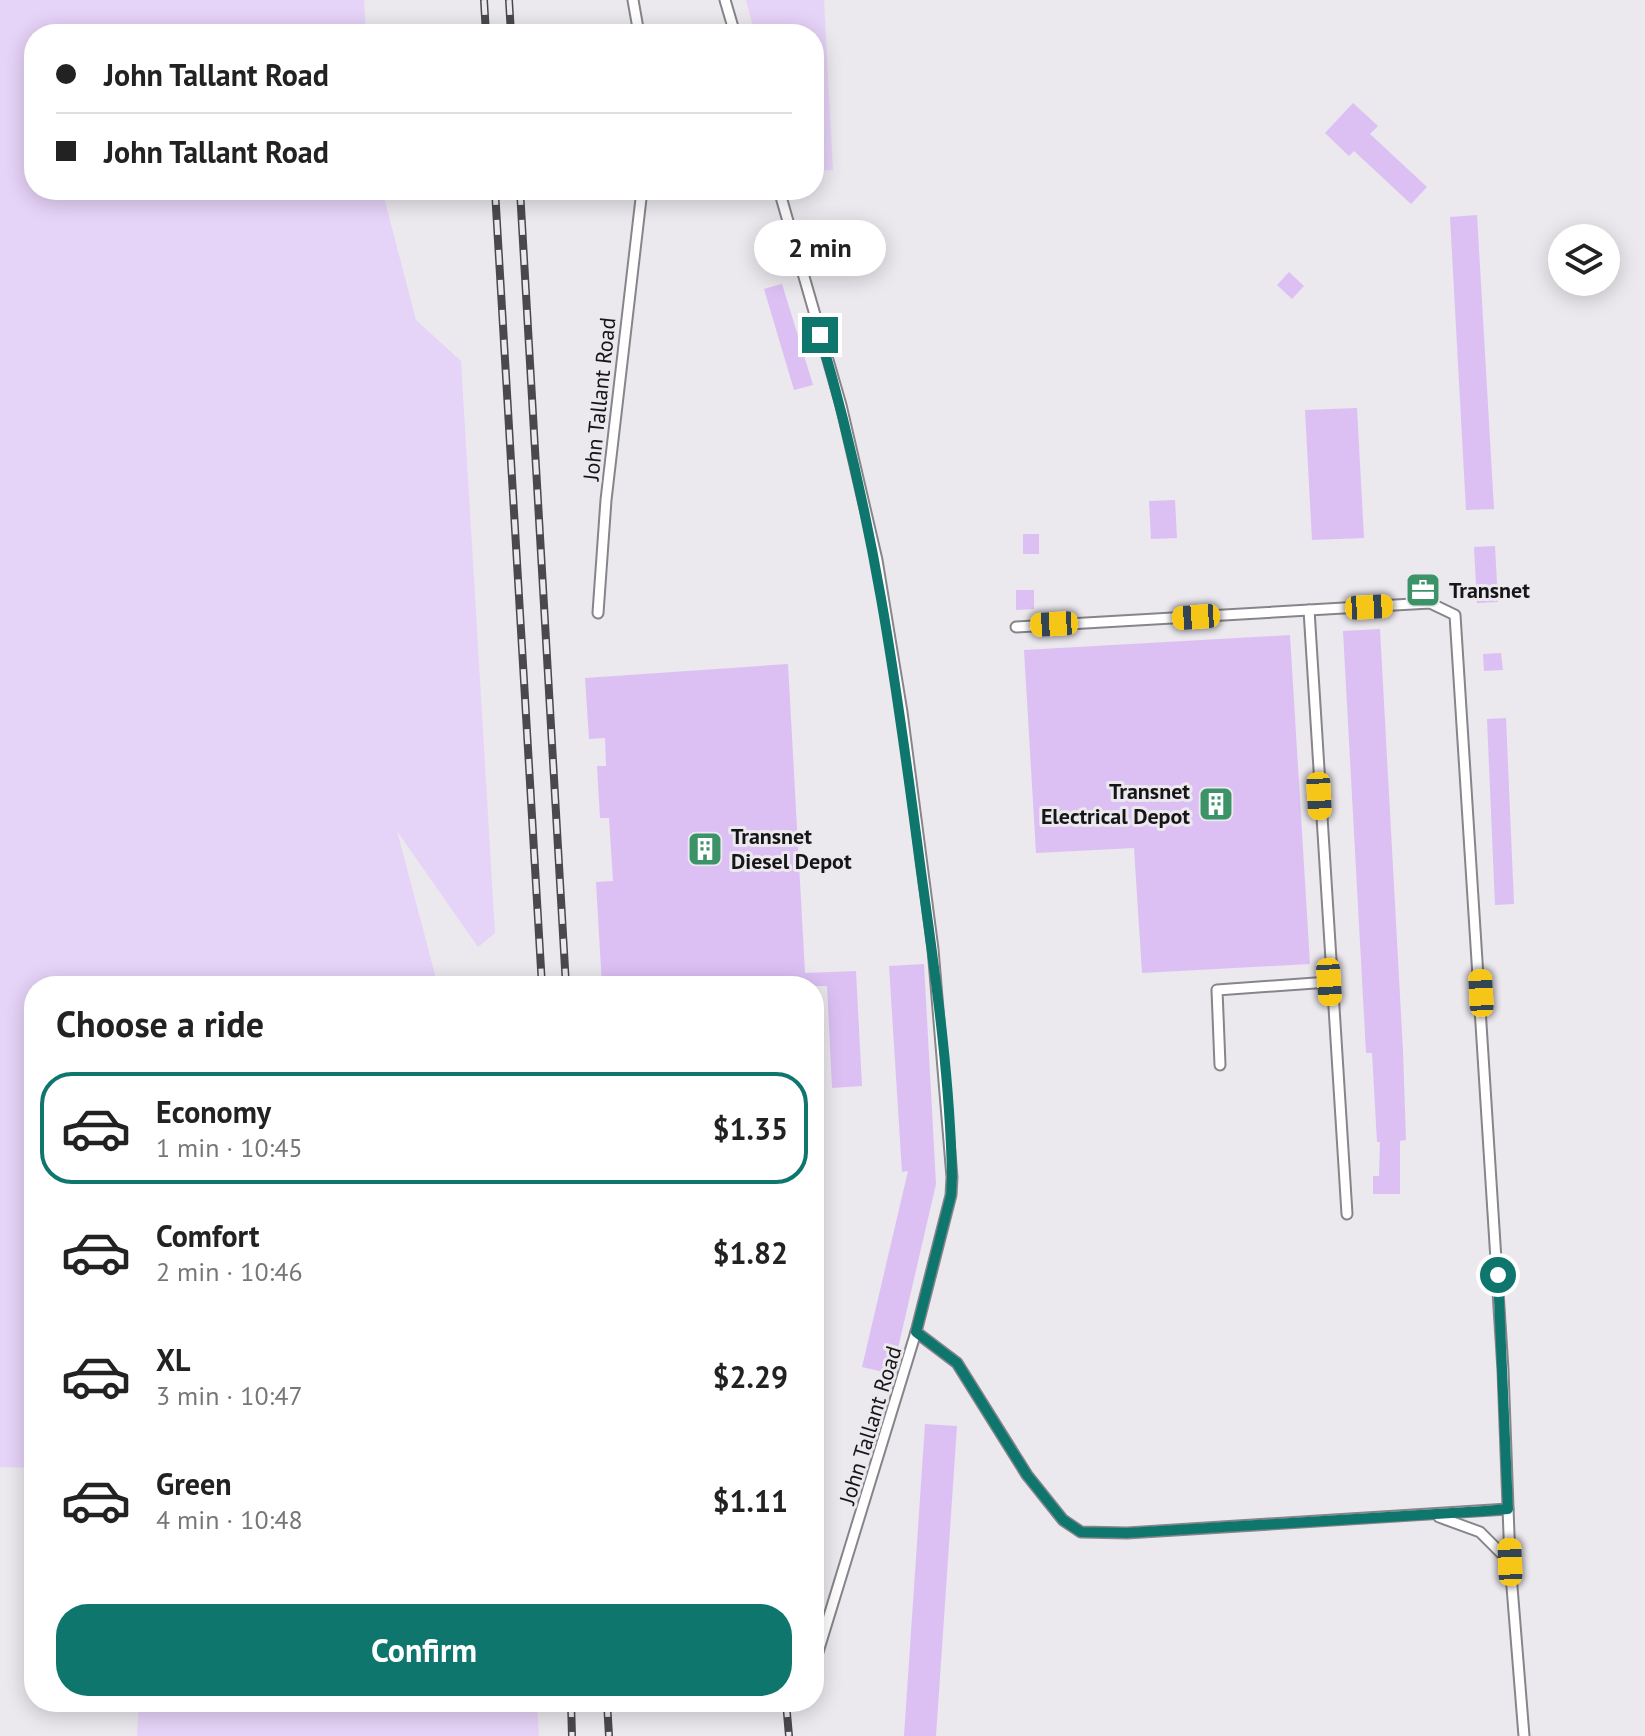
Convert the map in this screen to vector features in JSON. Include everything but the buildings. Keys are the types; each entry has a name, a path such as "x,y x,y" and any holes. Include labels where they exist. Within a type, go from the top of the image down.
{"lane":[{"path":"633,0 637,24"},
{"path":"725,0 732,24"},
{"name":"John Tallant Road","path":"598,613 606,500 641,200"},
{"name":"John Tallant Road","path":"782,200 841,405 877,560 902,712 933,949 952,1177 951,1195 916,1332 824,1632"},
{"path":"1016,627 1430,603 1455,615 1486,1086 1510,1562 1524,1736"},
{"path":"1309,610 1329,982 1347,1214"},
{"path":"1220,1065 1215,996 1220,988 1329,982"},
{"name":"John Tallant Road","path":"916,1332 957,1363 1048,1505 1081,1532 1127,1533 1436,1516 1508,1509"},
{"path":"1436,1516 1480,1532 1510,1562"}],"shaded area":[{"path":"0,0 364,0 365,24 24,24 24,200 385,200 416,320 461,361 495,933 478,947 397,831 435,976 24,976 24,1468 0,1467"},
{"path":"746,0 824,0 833,170 824,170 824,24 752,24"},
{"path":"138,1712 538,1712 539,1736 137,1736"}],"railway":[{"path":"484,0 485,24"},
{"path":"509,0 510,24"},
{"path":"496,200 541,976"},
{"path":"521,200 565,976"},
{"path":"571,1712 572,1736"},
{"path":"608,1712 609,1736"},
{"path":"787,1712 789,1736"}],"place":[{"name":"Transnet","path":"1423,590"},
{"name":"Transnet Electrical Depot","path":"1216,804"},
{"name":"Transnet Diesel Depot","path":"705,849"}],"route":[{"path":"820,335 859,476 877,560 902,712 933,949 952,1177 951,1195 916,1332 931,1340 957,1363 1048,1505 1081,1532 1127,1533 1436,1516 1508,1509 1498,1275"}]}
